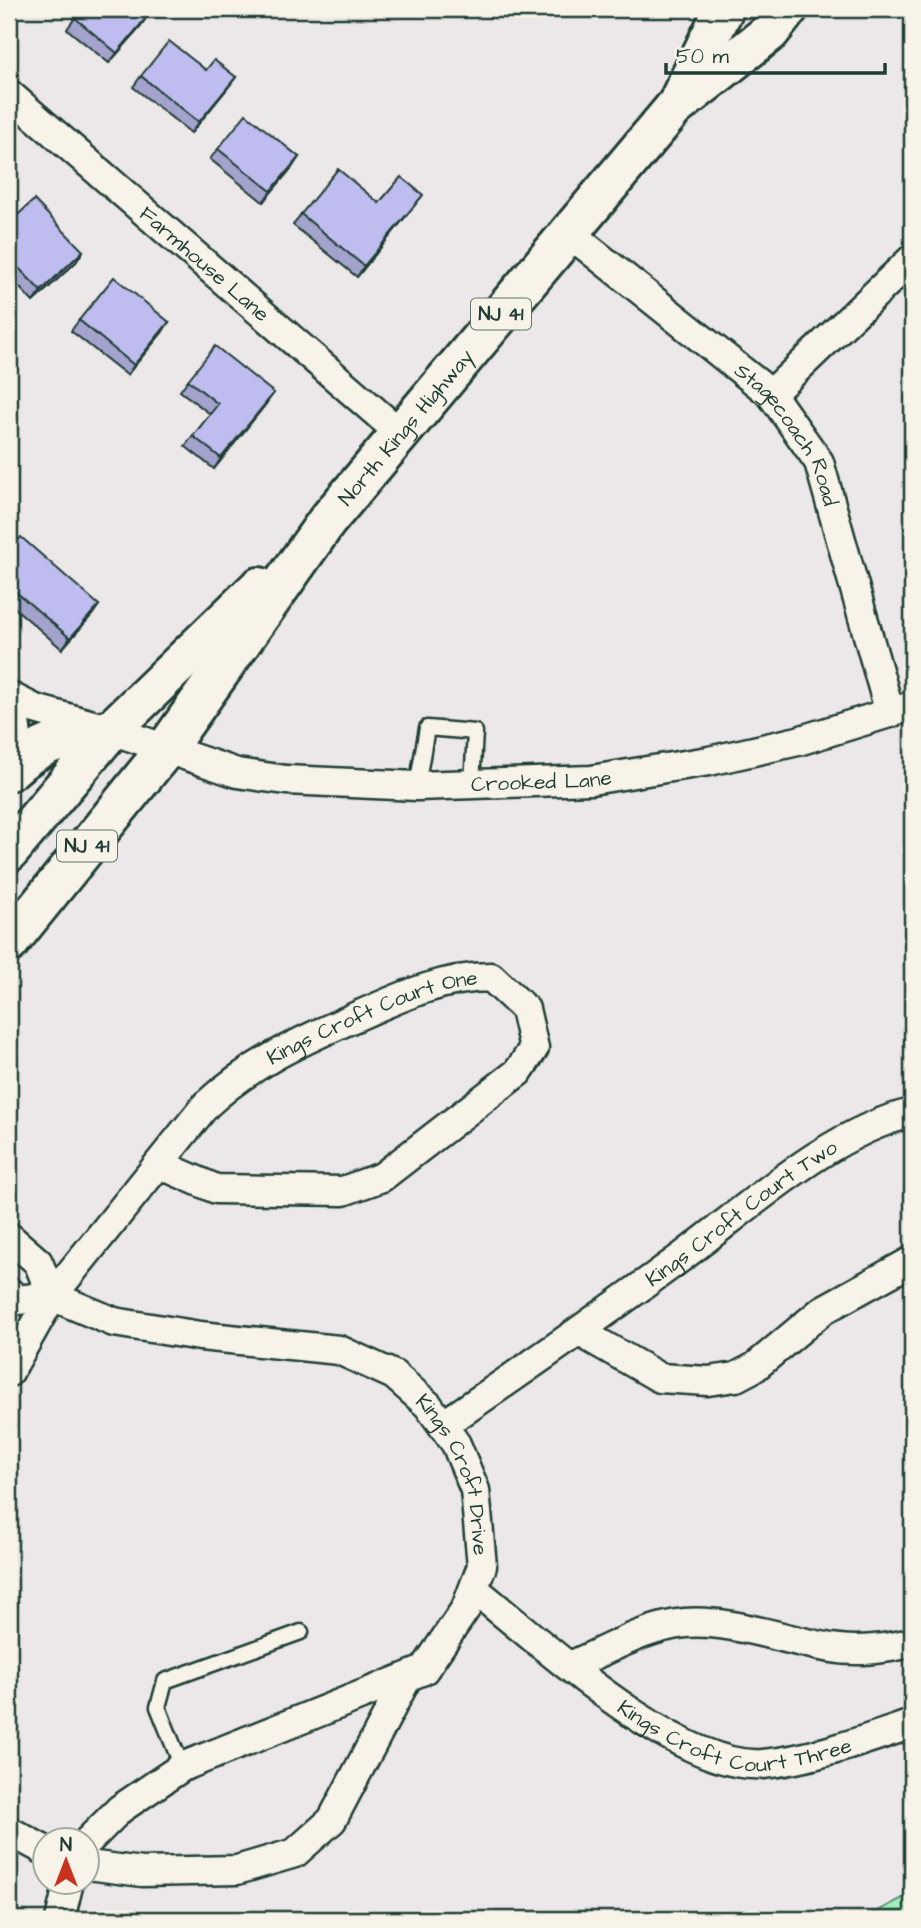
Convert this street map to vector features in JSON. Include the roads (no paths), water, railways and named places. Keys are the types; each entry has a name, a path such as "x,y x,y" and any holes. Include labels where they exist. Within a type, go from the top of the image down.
{"main road":[{"name":"North Kings Highway","path":"674,107 724,9"},
{"name":"North Kings Highway","path":"9,943 165,750 327,521 674,107 770,32 788,9"},
{"name":"North Kings Highway","path":"9,852 111,730 327,521"},
{"path":"9,713 13,745 10,770"},
{"path":"10,770 37,750 67,736 111,730"}],"street":[{"name":"Farmhouse Lane","path":"9,94 401,434"},
{"name":"Stagecoach Road","path":"569,233 771,394 820,462 901,710"},
{"path":"771,394 912,259"},
{"name":"Crooked Lane","path":"9,696 53,715 111,730 237,773 286,780 416,786 591,780 709,761 798,741 901,710"},
{"name":"Kings Croft Court One","path":"9,1372 52,1296 206,1105 231,1082 279,1051 415,990 467,977 492,977 525,1009 534,1048 518,1072 382,1177 343,1191 216,1189 159,1164"},
{"name":"Kings Croft Court Two","path":"443,1425 580,1332 828,1149 885,1119 912,1114"},
{"path":"9,1237 38,1262 52,1296"},
{"path":"580,1332 660,1378 708,1381 736,1377 755,1367 823,1310 912,1261"},
{"name":"Kings Croft Drive","path":"9,1292 18,1300 52,1296 114,1322 200,1336 340,1350 394,1375 428,1405 456,1444 475,1490 482,1566 466,1608 424,1670 182,1767 120,1809 102,1827"},
{"name":"Kings Croft Court Three","path":"474,1589 570,1666 665,1736 722,1760 762,1764 839,1748 912,1724"},
{"path":"570,1666 642,1635 683,1623 706,1623 836,1649 877,1649 912,1643"},
{"path":"102,1867 142,1872 237,1870 295,1853 332,1819 407,1678"},
{"path":"9,1831 32,1843"},
{"path":"60,1919 66,1896"}],"lane":[{"path":"416,786 427,728 475,732 472,784"},
{"path":"182,1767 158,1707 165,1681 301,1632"}]}
